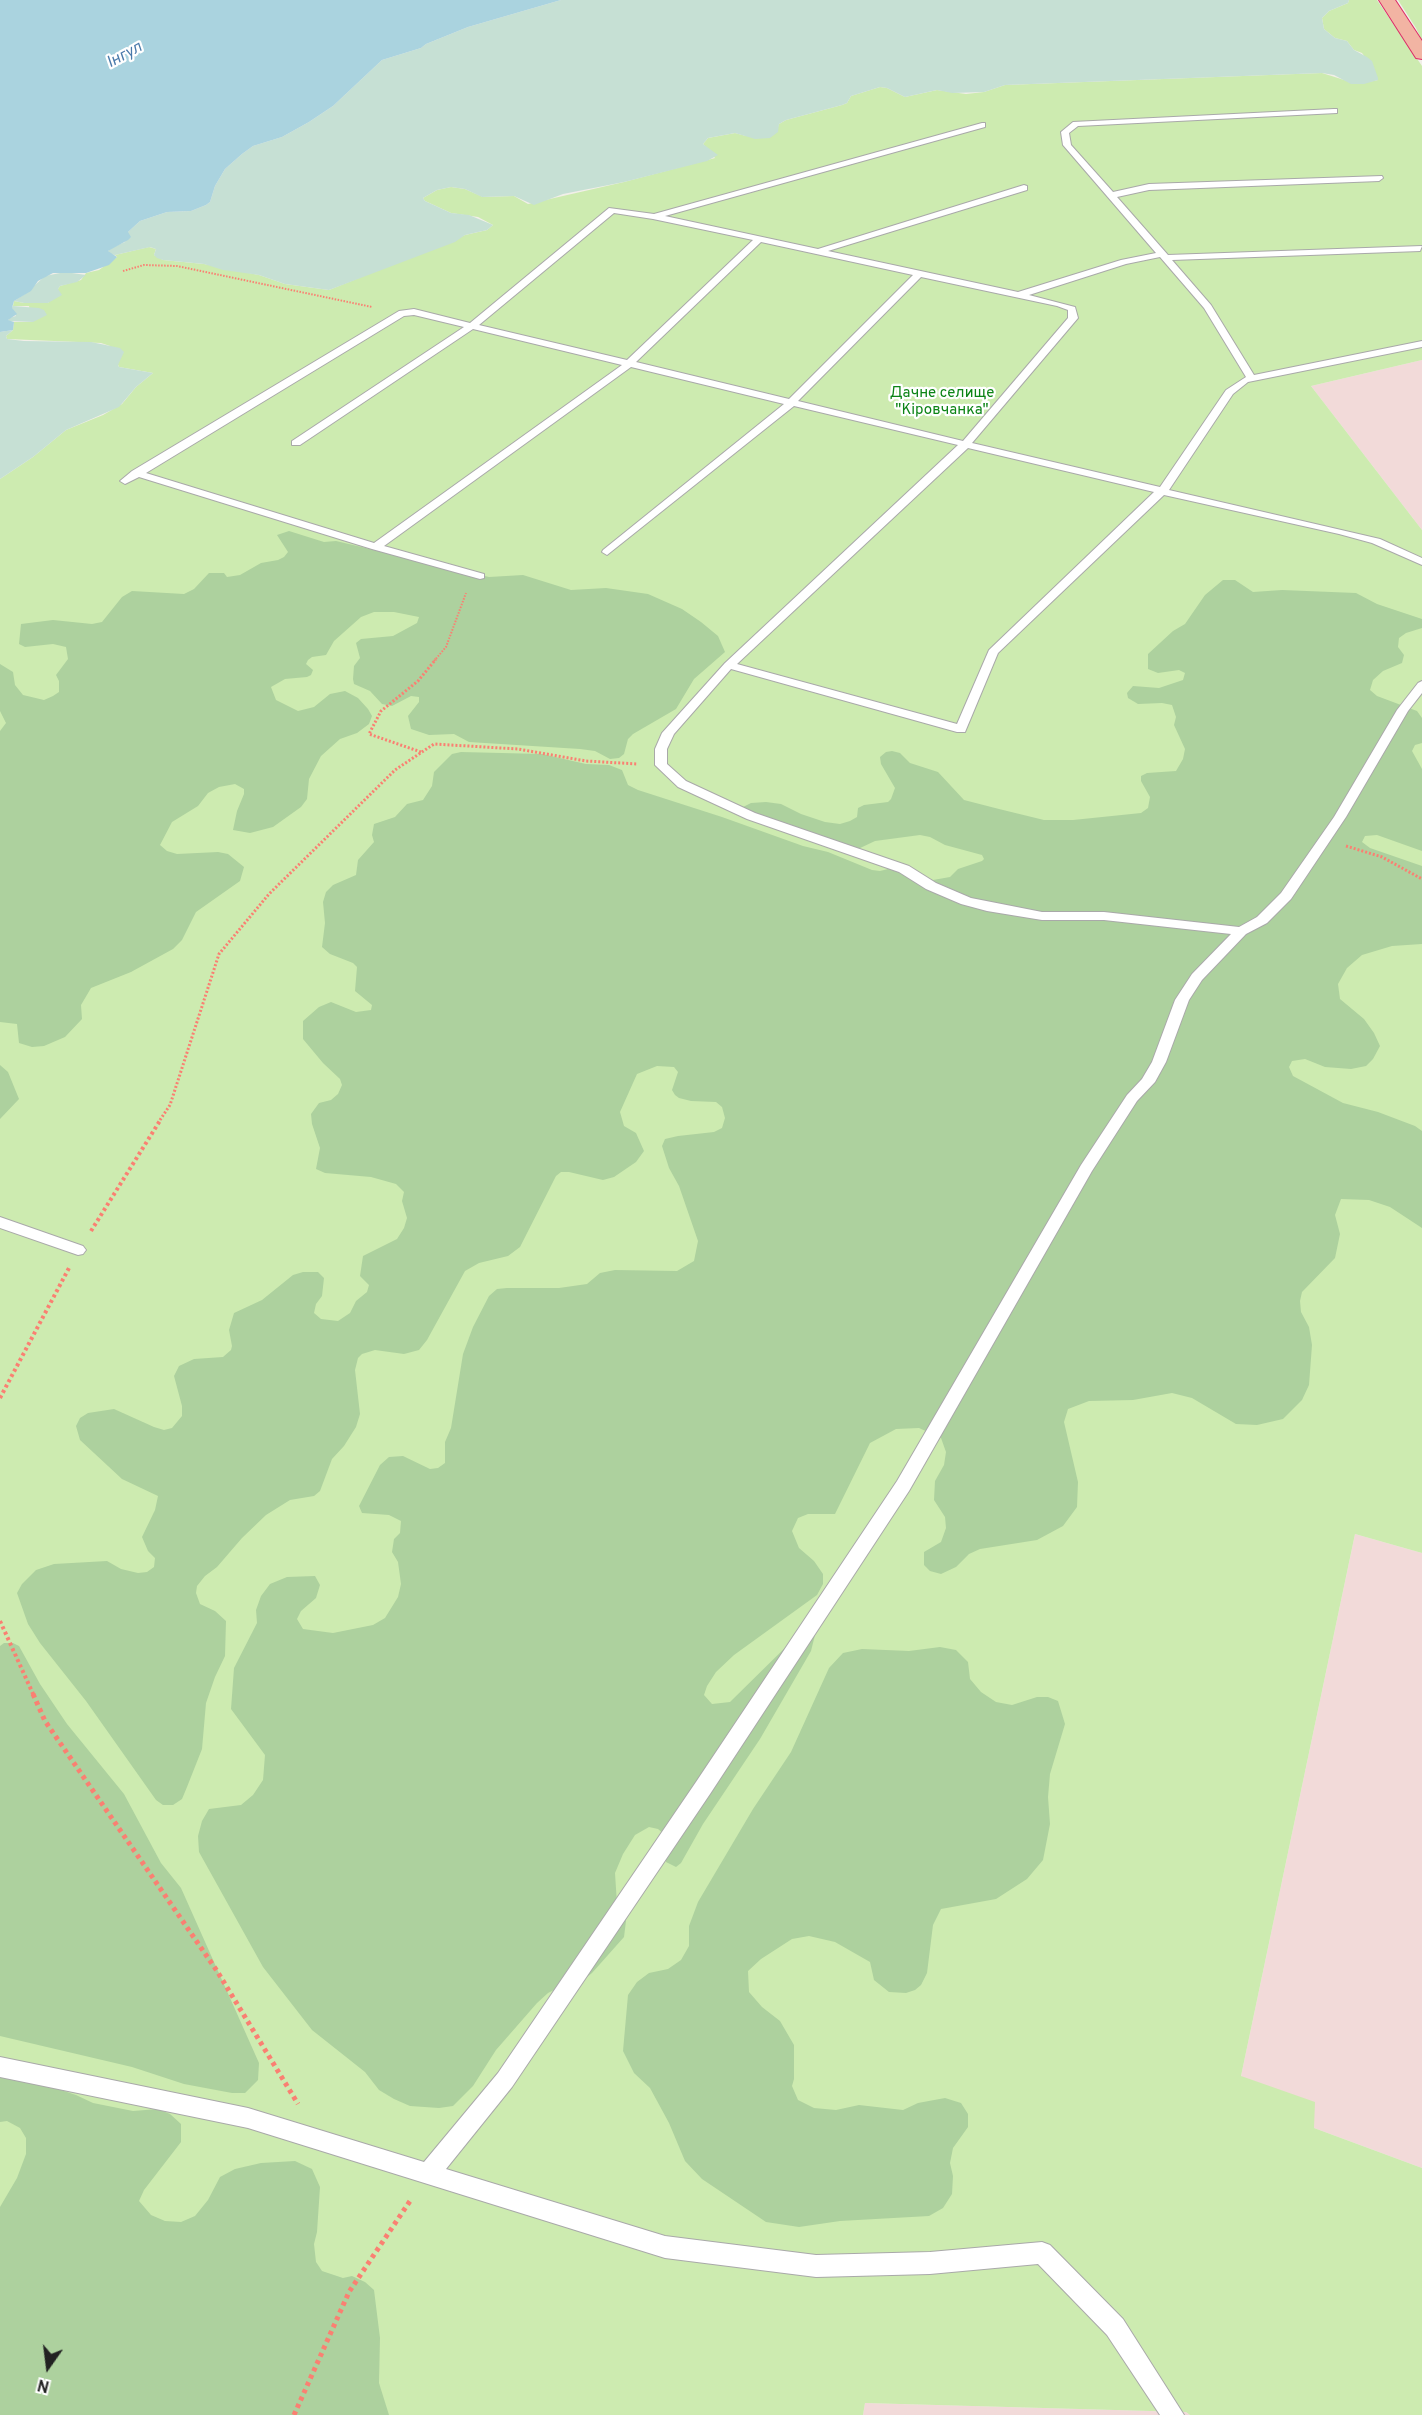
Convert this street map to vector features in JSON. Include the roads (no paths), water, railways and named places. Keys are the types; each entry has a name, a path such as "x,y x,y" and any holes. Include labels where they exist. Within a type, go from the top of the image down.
{"highway":[{"path":"1387,0 1422,54"}],"lane":[{"path":"1252,379 1208,307 1067,146 1065,132 1076,124 1334,111"},
{"path":"653,216 982,124"},
{"path":"1112,195 1149,187 1379,178"},
{"path":"817,252 1024,188"},
{"path":"296,443 473,325 612,210 653,216 1018,295 1072,309 1073,318 966,444 729,665 668,733 662,749 662,765 682,784 752,816 904,869 938,889 976,904 1042,916 1104,916 1241,931"},
{"path":"376,547 629,364 759,239"},
{"path":"1018,295 1124,262 1165,256 1420,248"},
{"path":"607,552 791,402 919,274"},
{"path":"125,480 402,313 423,314 1376,541 1422,562"},
{"path":"729,665 961,729 993,652 1163,490 1229,392 1245,380 1422,344"},
{"path":"136,473 376,547 476,575"},
{"path":"428,2174 505,2080 703,1788 903,1486 1086,1170 1132,1098 1148,1082 1170,1037 1182,1000 1197,977 1241,931 1262,920 1279,903 1324,840 1403,710 1422,685"},
{"path":"0,1222 78,1250"},
{"path":"0,2067 248,2118 665,2247 816,2266 930,2263 1042,2253 1115,2327 1173,2415"}],"water":[{"name":"Інгул","path":"0,0 561,0 468,27 421,48 382,60 333,106 282,137 253,146 242,154 225,169 215,186 210,202 206,205 191,211 167,212 140,221 128,232 131,237 128,240 108,251 117,257 109,265 86,273 53,273 38,281 31,291 14,301 12,308 17,314 8,320 14,322 13,330 0,332"}],"park label":[{"name":"Дачне селище \"Кіровчанка\"","path":"942,402"}]}
